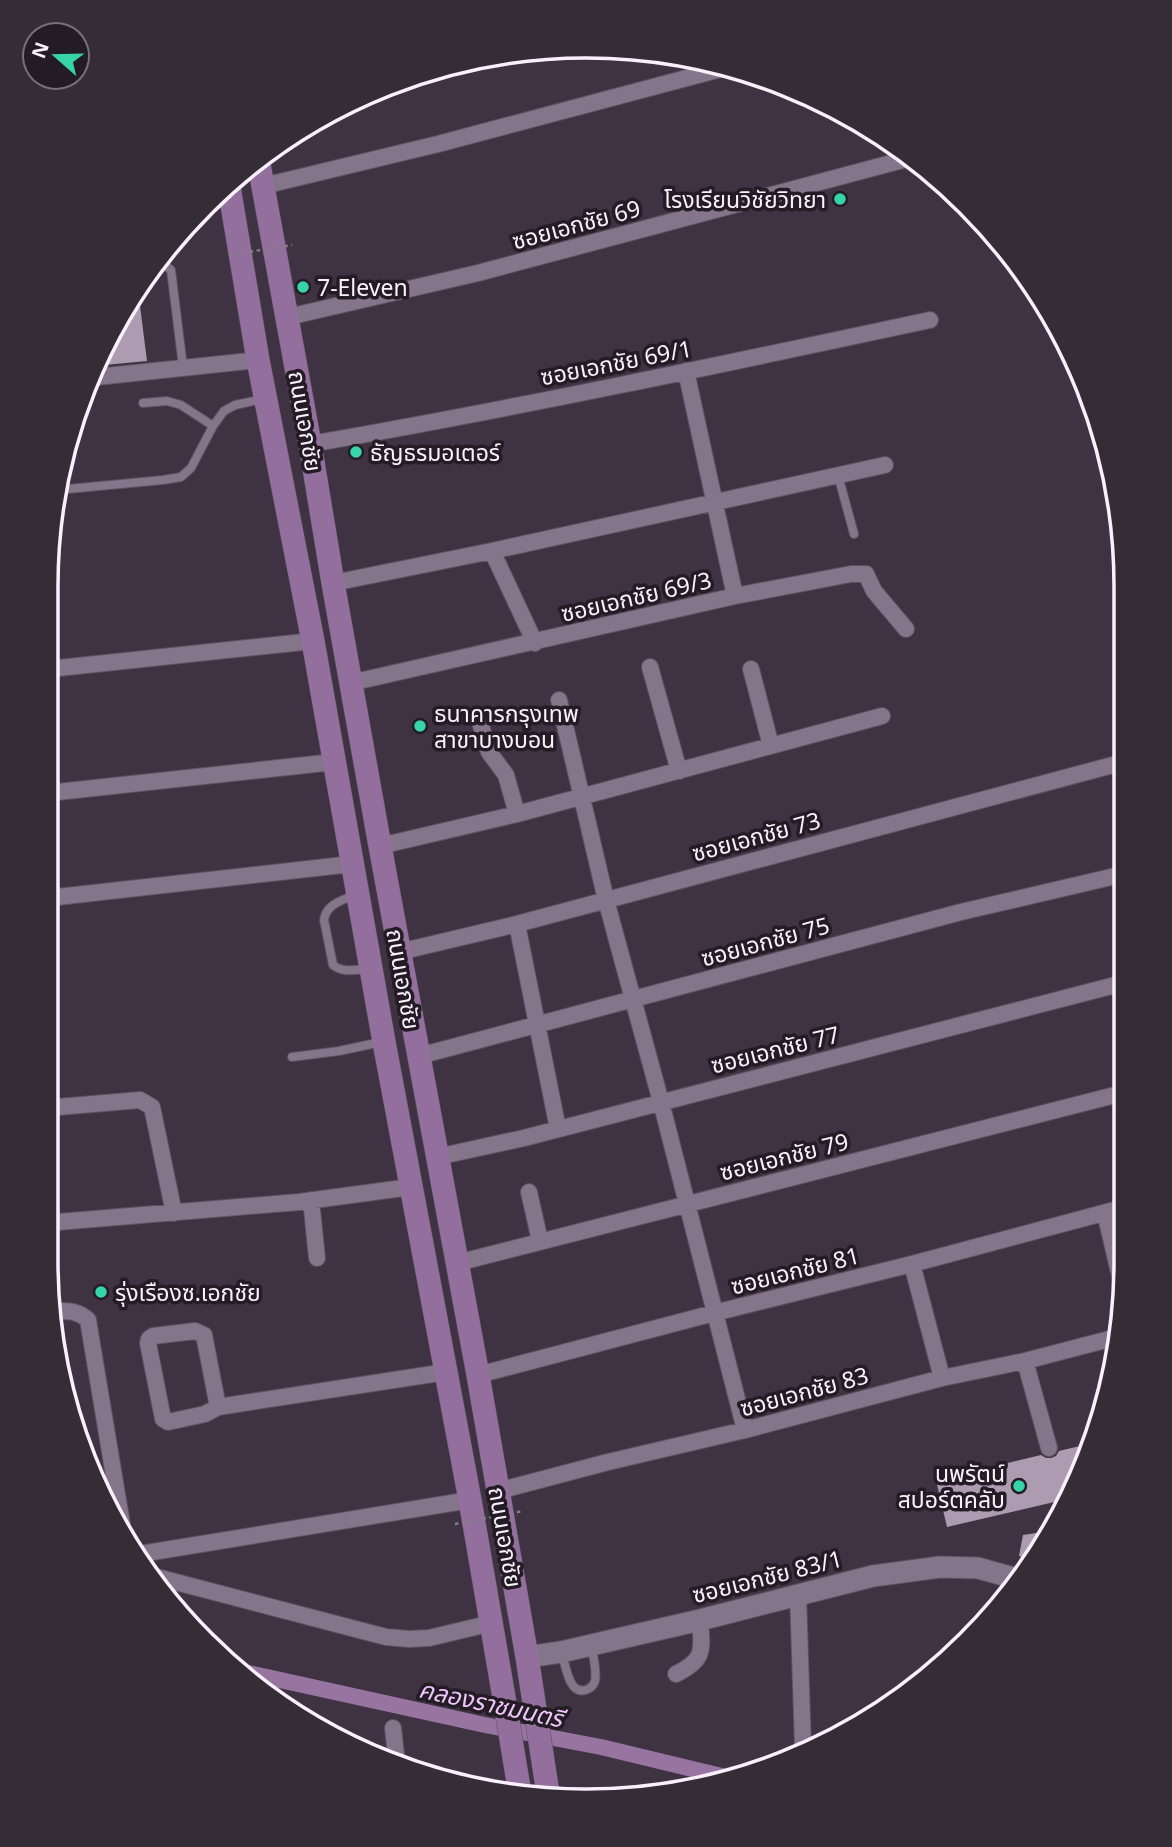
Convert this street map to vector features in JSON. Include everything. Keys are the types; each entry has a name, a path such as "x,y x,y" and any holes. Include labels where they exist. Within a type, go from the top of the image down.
{"main road":[{"name":"ถนนเอกชัย","path":"260,170 288,317 350,683 478,1375 547,1788"},
{"name":"ถนนเอกชัย","path":"230,196 258,360 313,641 384,1042 470,1500 519,1785"},
{"path":"399,1121 429,1115"}],"street":[{"path":"263,186 438,144 708,72"},
{"name":"ซอยเอกชัย 69","path":"288,317 478,273 899,161"},
{"name":"ซอยเอกชัย 69/1","path":"310,444 433,422 930,320"},
{"path":"101,376 258,360"},
{"path":"686,371 735,596"},
{"path":"333,583 885,465"},
{"path":"492,551 536,643"},
{"name":"ซอยเอกชัย 69/3","path":"350,683 735,596 851,574 864,573 868,577 881,602 906,629"},
{"path":"58,668 313,641"},
{"path":"650,667 679,771"},
{"path":"751,669 772,746"},
{"path":"559,700 606,900 745,1430"},
{"path":"380,846 517,814 882,716"},
{"path":"481,726 489,752 506,775 517,814"},
{"path":"58,792 334,762"},
{"name":"ซอยเอกชัย 73","path":"399,952 517,924 1114,765"},
{"path":"58,897 352,864"},
{"name":"ซอยเอกชัย 75","path":"419,1056 961,912 1114,876"},
{"path":"517,924 558,1129"},
{"name":"ซอยเอกชัย 77","path":"437,1157 558,1129 1114,986"},
{"name":"ซอยเอกชัย 79","path":"457,1263 1114,1095"},
{"path":"58,1107 140,1100 152,1107 174,1213"},
{"path":"58,1222 311,1200 411,1187"},
{"path":"529,1192 540,1241"},
{"path":"311,1200 317,1258"},
{"name":"ซอยเอกชัย 81","path":"478,1375 1114,1210"},
{"path":"1105,1213 1114,1251"},
{"path":"912,1264 942,1378"},
{"path":"60,1311 74,1311 88,1320 119,1508"},
{"path":"218,1407 204,1335 195,1331 153,1336 149,1339 163,1419 168,1422 205,1414 218,1407 446,1373"},
{"name":"ซอยเอกชัย 83","path":"498,1491 942,1378 1025,1361 1108,1339"},
{"path":"1025,1361 1049,1448"},
{"path":"146,1553 470,1500"},
{"name":"ซอยเอกชัย 83/1","path":"527,1657 700,1620 873,1576 940,1567 978,1568 1009,1577"},
{"path":"164,1579 386,1637 429,1638 492,1623"},
{"path":"798,1594 803,1743"},
{"path":"676,1674 699,1658 702,1649 700,1620"},
{"path":"393,1728 396,1753"}],"lane":[{"path":"166,266 171,270 183,367"},
{"path":"67,489 181,477 191,468 224,411 235,405 266,398"},
{"path":"143,403 167,401 181,405 213,426"},
{"path":"838,475 854,534"},
{"path":"357,894 329,908 324,920 333,965 345,971 371,969"},
{"path":"292,1057 384,1042"},
{"path":"561,1651 571,1685 582,1690 594,1684 592,1644"}],"path":[{"path":"229,255 292,245"},
{"path":"454,1524 523,1511"}],"building":[{"path":"140,305 147,361 106,365"},
{"path":"1080,1447 1056,1501 947,1527 936,1480 1041,1455 1051,1458 1059,1451"},
{"path":"1038,1533 1023,1557 1019,1556 1023,1535"}],"waterway":[{"name":"คลองราชมนตรี","path":"258,1675 485,1725 601,1747 712,1774"}],"place":[{"name":"โรงเรียนวิชัยวิทยา","path":"840,199"},
{"name":"7-Eleven","path":"303,287"},
{"name":"ธัญธรมอเตอร์","path":"356,452"},
{"name":"ธนาคารกรุงเทพ สาขาบางบอน","path":"420,726"},
{"name":"รุ่งเรืองซ.เอกชัย","path":"101,1292"},
{"name":"นพรัตน์ สปอร์ตคลับ","path":"1019,1486"}]}
